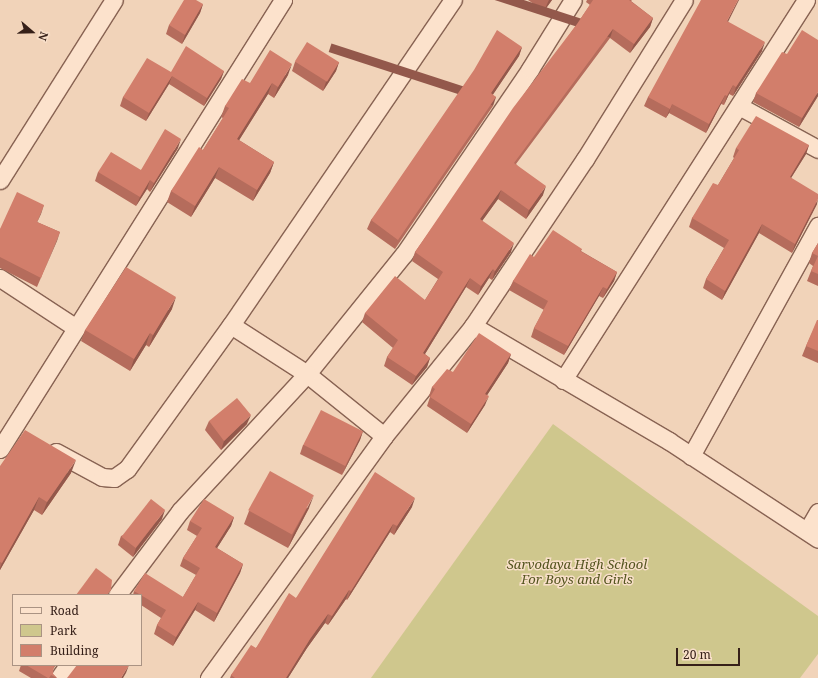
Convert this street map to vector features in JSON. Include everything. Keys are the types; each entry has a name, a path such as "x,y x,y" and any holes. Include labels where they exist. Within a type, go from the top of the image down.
{"street":[{"path":"0,180 114,0"},
{"path":"0,449 20,432 76,328 283,0"},
{"path":"20,432 102,477 114,478 127,469 231,325 453,0"},
{"path":"118,594 180,511 307,374 404,254 530,69 573,0"},
{"path":"209,678 384,436 474,326 585,159 684,0"},
{"path":"564,380 806,0"},
{"path":"739,106 818,149"},
{"path":"691,456 818,226"},
{"path":"0,278 76,328"},
{"path":"231,325 307,374 384,436"},
{"path":"474,326 691,456 812,535 818,512"},
{"path":"59,678 67,666"}],"green space":[{"name":"Sarvodaya High School For Boys and Girls","path":"553,424 818,616 818,654 800,678 371,678"}],"building":[{"path":"184,0 196,0 203,4 185,35 169,25"},
{"path":"593,0 629,0 653,18 634,44 613,29 514,163 546,186 529,210 501,190 480,219 514,243 495,271 493,269 481,286 470,278 423,353 430,358 416,376 387,357 398,340 365,313 395,276 425,300 443,272 415,252 513,108 577,24"},
{"path":"701,0 738,0 727,21 765,42 736,87 733,85 727,96 725,95 709,124 672,104 670,109 648,97"},
{"path":"497,30 522,47 491,93 496,97 398,240 371,220 474,70"},
{"path":"802,30 818,40 818,92 802,118 756,93 782,52 787,54"},
{"path":"307,42 339,62 327,82 295,62"},
{"path":"186,46 224,71 207,98 172,76 149,113 123,97 147,58 171,72"},
{"path":"270,50 292,64 278,87 272,83 237,139 274,162 257,190 219,167 195,206 171,191 199,147 203,150 229,108 225,106 242,79 250,83"},
{"path":"756,116 809,145 790,177 818,194 818,199 795,244 762,224 725,291 706,279 729,240 692,218 713,183 718,185 739,150 736,148"},
{"path":"165,129 181,139 154,183 150,180 140,197 98,172 111,152 141,170"},
{"path":"17,192 44,205 37,222 60,232 41,278 0,257 0,229"},
{"path":"553,230 582,249 580,251 617,272 607,289 603,287 568,346 534,328 548,301 513,281 530,254 534,257"},
{"path":"818,243 818,256 812,253"},
{"path":"818,256 818,274 811,271"},
{"path":"126,267 176,297 153,335 150,333 134,359 85,330"},
{"path":"818,320 818,351 806,346"},
{"path":"479,333 511,354 485,394 489,396 471,424 430,397 435,389 432,387 447,369 453,372"},
{"path":"237,398 251,415 224,441 209,421"},
{"path":"321,410 363,431 345,466 303,445"},
{"path":"25,430 76,460 47,502 39,497 2,563 0,562 0,466"},
{"path":"270,471 314,495 292,535 248,510"},
{"path":"375,472 415,498 397,526 393,524 351,591 349,590 332,616 328,614 310,639 286,678 235,678 231,675 251,645 256,648 289,593 296,598"},
{"path":"151,499 165,510 136,548 121,537"},
{"path":"204,499 234,517 215,547 243,564 217,613 198,602 176,637 157,625 166,610 142,596 142,594 134,591 145,573 183,597 200,568 183,558 202,528 190,521"},
{"path":"96,568 112,580 111,590 108,594 77,594"},
{"path":"28,666 54,666 53,674 57,678 51,675 48,678"},
{"path":"76,666 128,666 121,678 67,678"}]}
